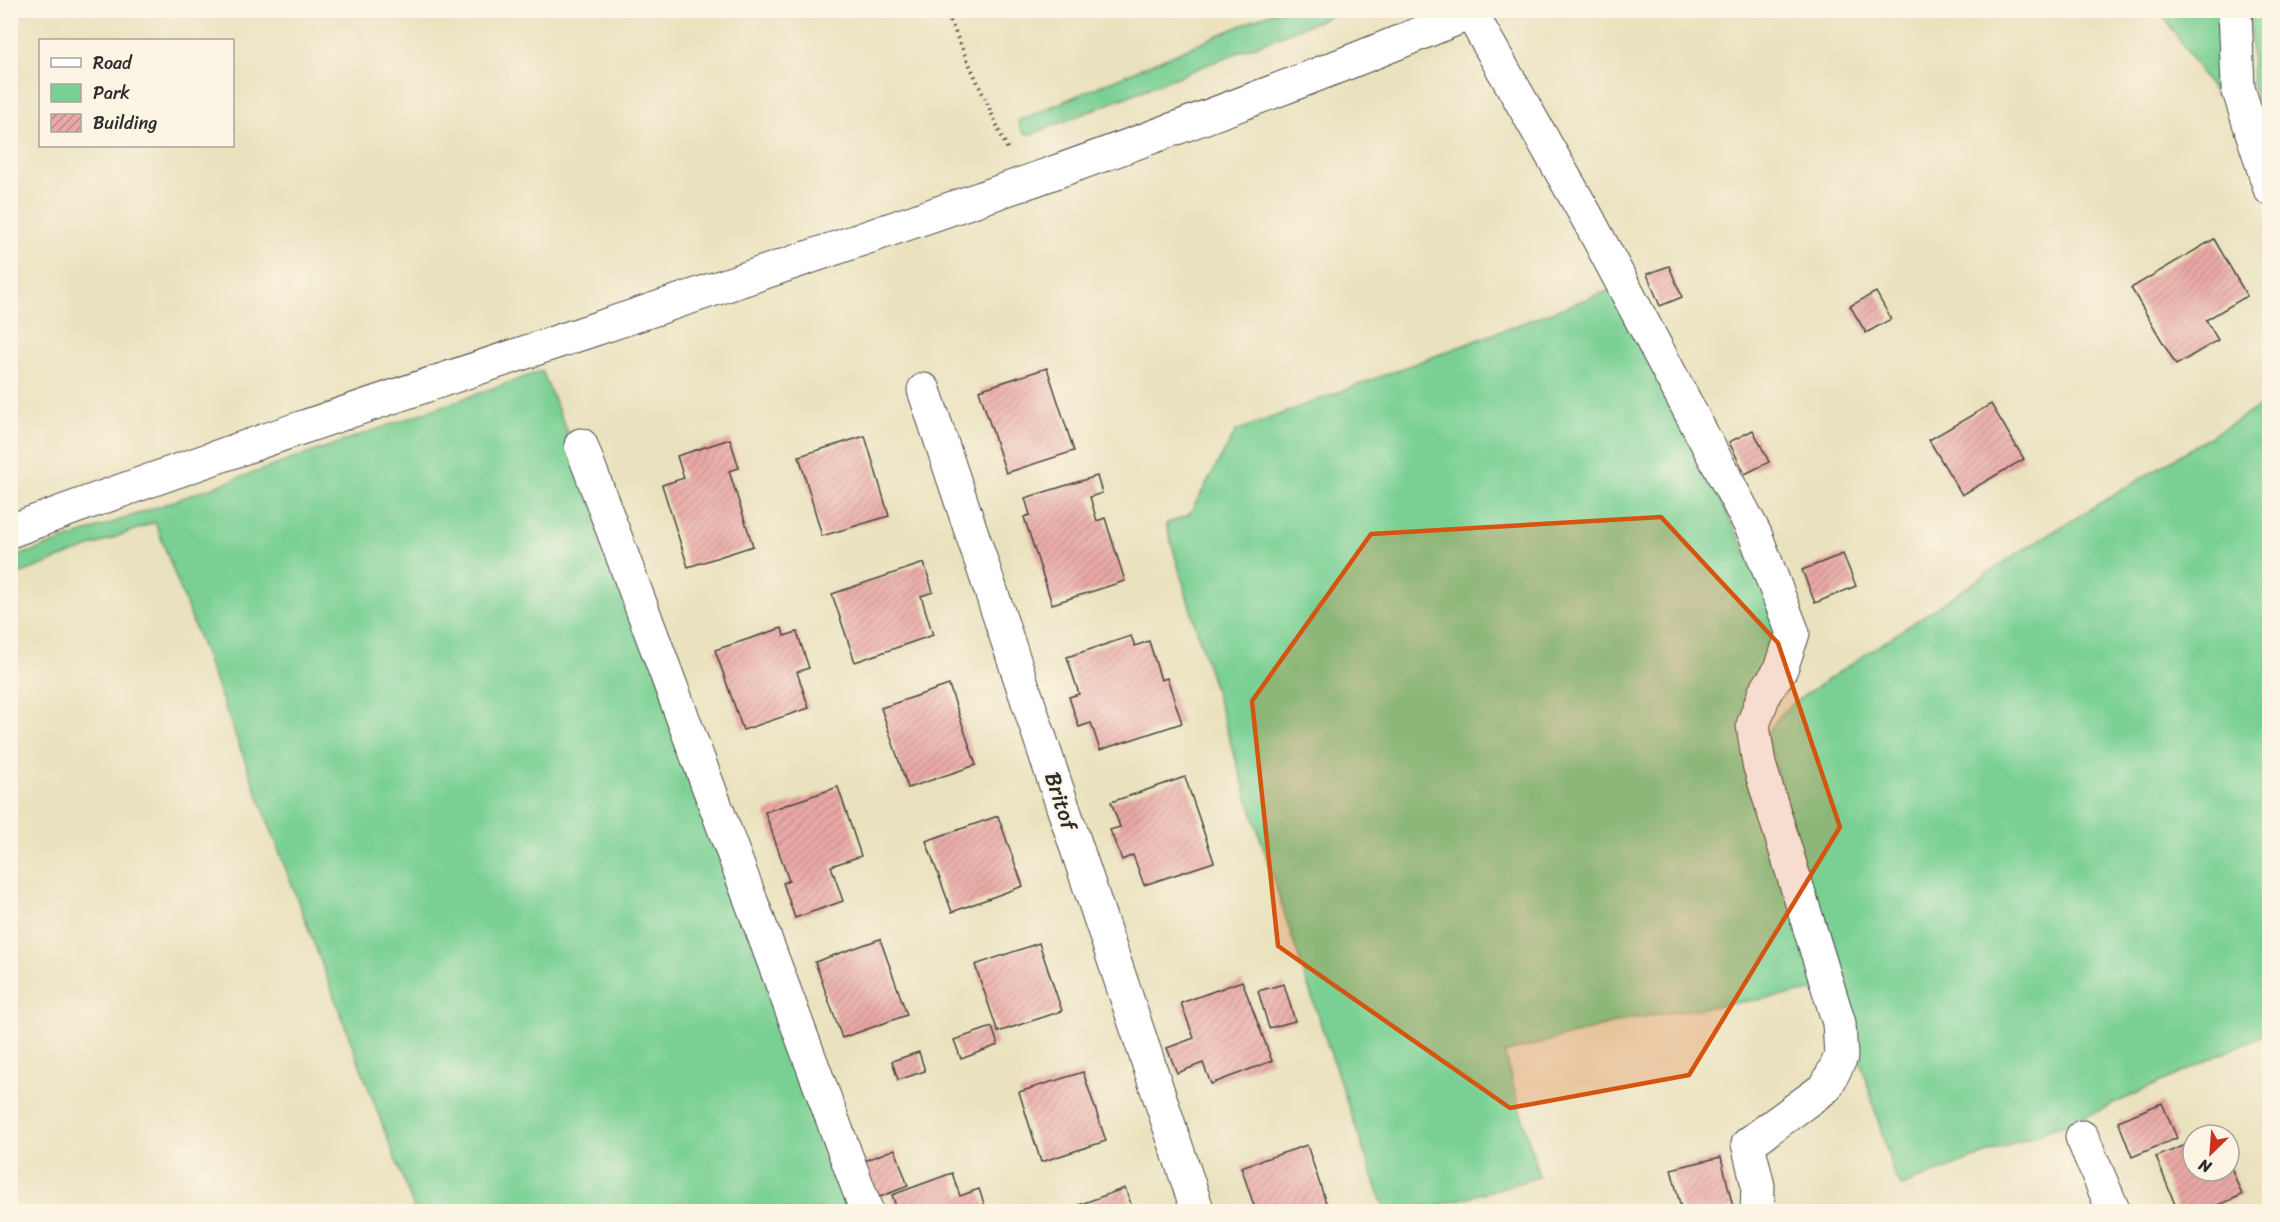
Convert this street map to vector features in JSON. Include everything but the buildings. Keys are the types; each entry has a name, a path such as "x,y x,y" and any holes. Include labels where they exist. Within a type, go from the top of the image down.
{"street":[{"path":"2235,10 2238,88 2270,189"},
{"path":"10,531 544,344 1023,184 1409,39 1474,12 1587,217 1755,534 1793,633 1781,669 1765,692 1753,725 1759,764 1839,1023 1841,1057 1826,1087 1748,1144 1758,1186 1757,1212"},
{"name":"Britof","path":"924,390 1198,1212"},
{"path":"581,446 867,1212"},
{"path":"2082,1137 2114,1212"}],"path":[{"path":"945,10 1023,184"}],"highlighted area":[{"path":"1661,517 1778,643 1840,827 1689,1075 1510,1108 1278,946 1252,701 1371,534"}],"green space":[{"path":"1277,10 1343,11 1030,135 1023,132 1018,121"},
{"path":"2160,11 2223,11 2226,88 2216,95"},
{"path":"2250,11 2269,11 2269,142 2253,87"},
{"path":"1613,289 1765,589 1780,634 1748,704 1820,990 1629,1019 1504,1053 1539,1177 1419,1211 1385,1211 1270,869 1166,524 1189,515 1236,431"},
{"path":"542,371 599,508 855,1211 415,1211 155,522 11,577 10,559"},
{"path":"2269,401 2269,1032 2096,1112 1901,1186 1894,1175 1765,735 1785,710 1809,692 2023,550"}]}
